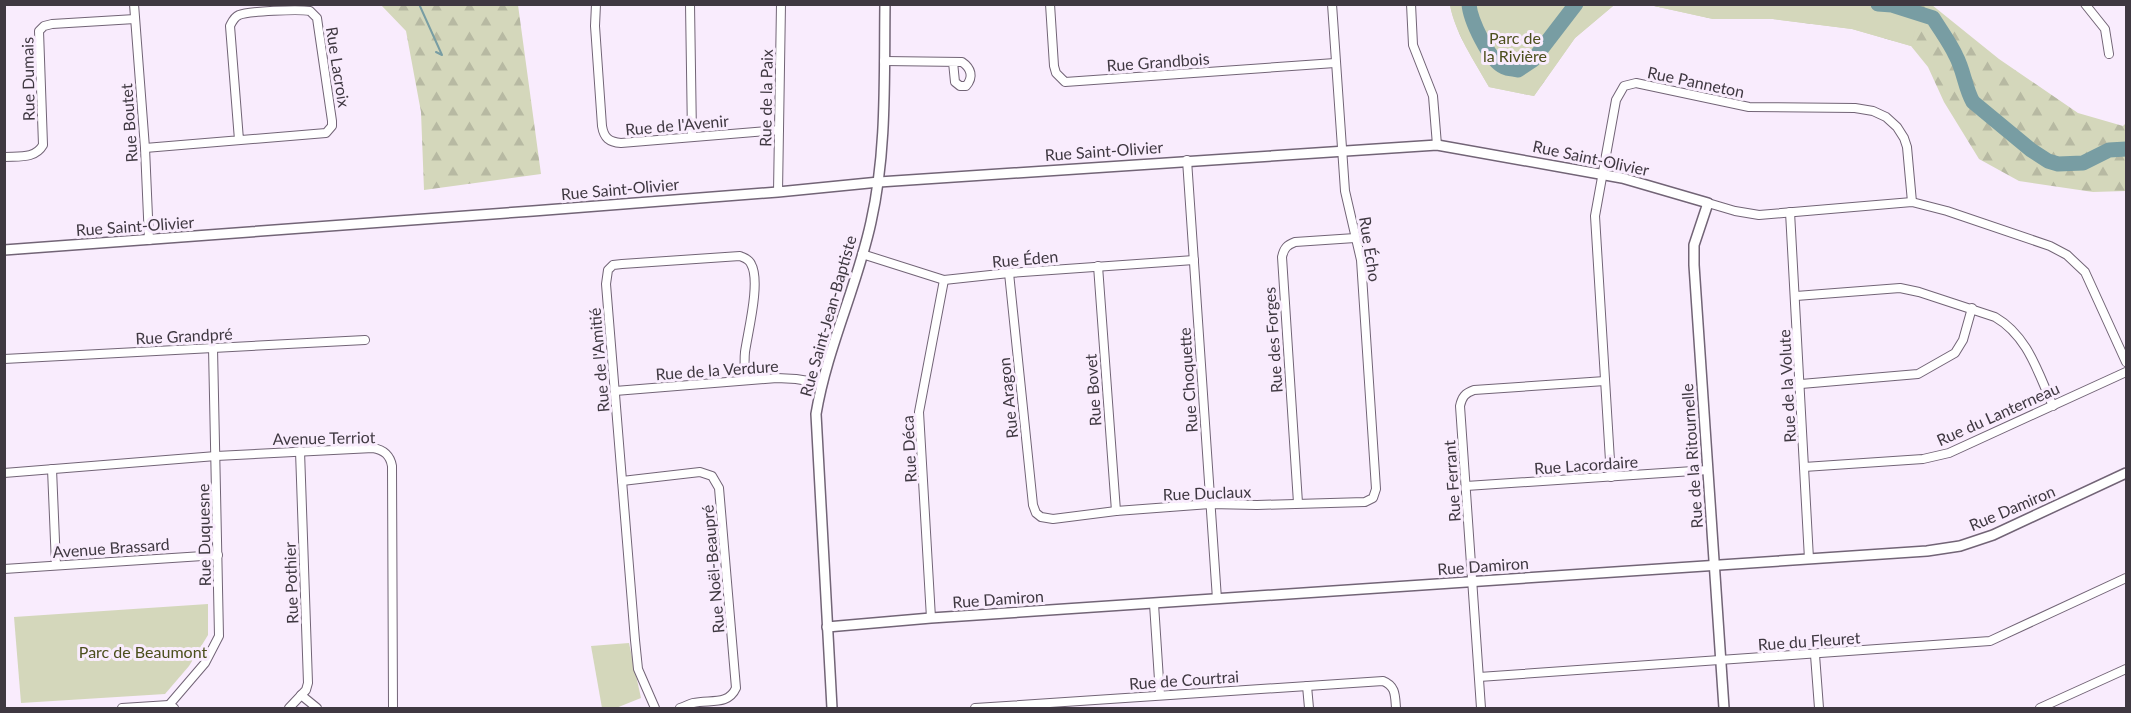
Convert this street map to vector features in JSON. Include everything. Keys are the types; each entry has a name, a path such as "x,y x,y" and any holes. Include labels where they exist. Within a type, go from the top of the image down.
{"street":[{"name":"Rue Boutet","path":"134,4 145,148 149,240"},
{"name":"Rue de l'Avenir","path":"596,4 595,26 602,126 606,139 621,143 779,130"},
{"path":"690,4 692,136"},
{"name":"Rue de la Paix","path":"778,192 781,4"},
{"name":"Rue Saint-Jean-Baptiste","path":"832,708 816,414 821,383 862,255 879,182 885,4"},
{"path":"1050,5 1056,4"},
{"name":"Rue Écho","path":"1332,4 1346,191 1360,260 1363,293 1376,489 1373,498"},
{"path":"1411,4 1413,45 1433,96 1437,145"},
{"path":"2085,4 2105,29 2109,54"},
{"name":"Rue Grandbois","path":"1050,5 1054,66 1056,74 1065,82 1335,63"},
{"name":"Rue Lacroix","path":"145,148 326,133 332,126 317,18 310,11 248,13 236,16 232,21 230,26 239,140"},
{"name":"Rue Dumais","path":"4,157 32,155 39,152 43,145 39,30 52,24 135,19"},
{"path":"884,61 953,62"},
{"name":"Rue Panneton","path":"1611,477 1595,216 1616,100 1624,86 1636,83 1749,107 1855,108 1873,111 1886,117 1897,127 1904,138 1912,202"},
{"name":"Rue Saint-Olivier","path":"4,250 778,192 879,182 1437,145 1602,174 1657,187 1735,211 1759,215 1912,202 1947,211 2040,243 2067,255 2080,266 2092,284 2127,362"},
{"name":"Rue Choquette","path":"1187,160 1217,600"},
{"name":"Rue de la Ritournelle","path":"1708,203 1694,245 1694,265 1724,708"},
{"name":"Rue de la Volute","path":"1790,212 1809,559"},
{"name":"Rue des Forges","path":"1298,503 1282,256 1284,249 1295,242 1355,238"},
{"name":"Rue Éden","path":"862,255 944,280 1008,273 1194,260"},
{"name":"Rue de l'Amitié","path":"656,708 638,669 606,276 608,270 622,264 740,256 746,258 753,269 755,298 745,354 745,380"},
{"name":"Rue Bovet","path":"1098,266 1116,511"},
{"name":"Rue Aragon","path":"1008,273 1033,505 1036,513 1041,517"},
{"name":"Rue Déca","path":"931,618 919,412 944,280"},
{"path":"1796,296 1900,288 1972,308 1995,317 2025,343 2053,406"},
{"path":"1801,384 1918,374 1955,353 1963,340 1972,308"},
{"name":"Rue Grandpré","path":"4,359 365,340"},
{"name":"Rue Duquesne","path":"172,707 205,663 219,636 213,348"},
{"name":"Rue du Lanterneau","path":"1804,466 1923,459 1949,453 2127,372"},
{"name":"Rue de la Verdure","path":"615,391 745,380 796,379 821,383"},
{"name":"Rue Ferrant","path":"1481,708 1460,406 1462,398 1474,390 1605,381"},
{"name":"Avenue Terriot","path":"4,473 216,456 381,449 391,459 393,708"},
{"name":"Rue Pothier","path":"289,708 308,683 300,451"},
{"path":"52,469 56,565"},
{"name":"Rue Lacordaire","path":"1466,486 1708,470"},
{"name":"Rue Noël-Beaupré","path":"622,481 700,472 712,476 719,488 736,688 728,699 694,703 680,708"},
{"name":"Rue Damiron","path":"827,627 931,618 1927,551 1960,546 1993,535 2127,473"},
{"name":"Rue Duclaux","path":"1041,517 1053,519 1116,511 1210,504 1257,506 1365,502 1373,498"},
{"name":"Avenue Brassard","path":"4,569 218,555"},
{"name":"Rue du Fleuret","path":"1479,677 1990,641 2127,578"},
{"path":"1154,604 1160,695"},
{"path":"1815,655 1819,708"},
{"path":"2040,708 2127,669"},
{"name":"Rue de Courtrai","path":"975,708 1383,681 1393,687 1396,708"},
{"path":"1307,686 1309,708"},
{"path":"301,695 317,708"},
{"path":"122,708 172,707"}],"green space":[{"name":"Parc de la Rivière","path":"1450,4 1921,5 1911,46 1852,29 1773,19 1713,19 1654,6 1613,6 1575,38 1534,96 1489,87 1461,37"},
{"path":"381,5 518,5 541,174 424,190 421,112 406,31"},
{"path":"1450,5 1932,5 1999,59 2078,113 2123,126 2126,123 2126,191 2093,192 2019,181 1979,159 1944,102 1928,67 1911,46 1852,29 1773,19 1713,19 1654,6 1613,6 1575,38 1534,96 1489,87 1461,37"},
{"name":"Parc de Beaumont","path":"208,604 208,635 189,666 165,694 21,703 14,617"},
{"path":"629,643 641,698 616,708 602,708 591,646"}],"waterway":[{"path":"419,4 442,55 436,52"},
{"path":"1469,4 1477,29 1492,57 1504,67 1518,70 1533,60 1576,4"},
{"path":"1878,4 1892,5 1933,18 1956,56 1973,102 2031,150 2048,161 2058,164 2083,163 2109,150 2126,149"}]}
